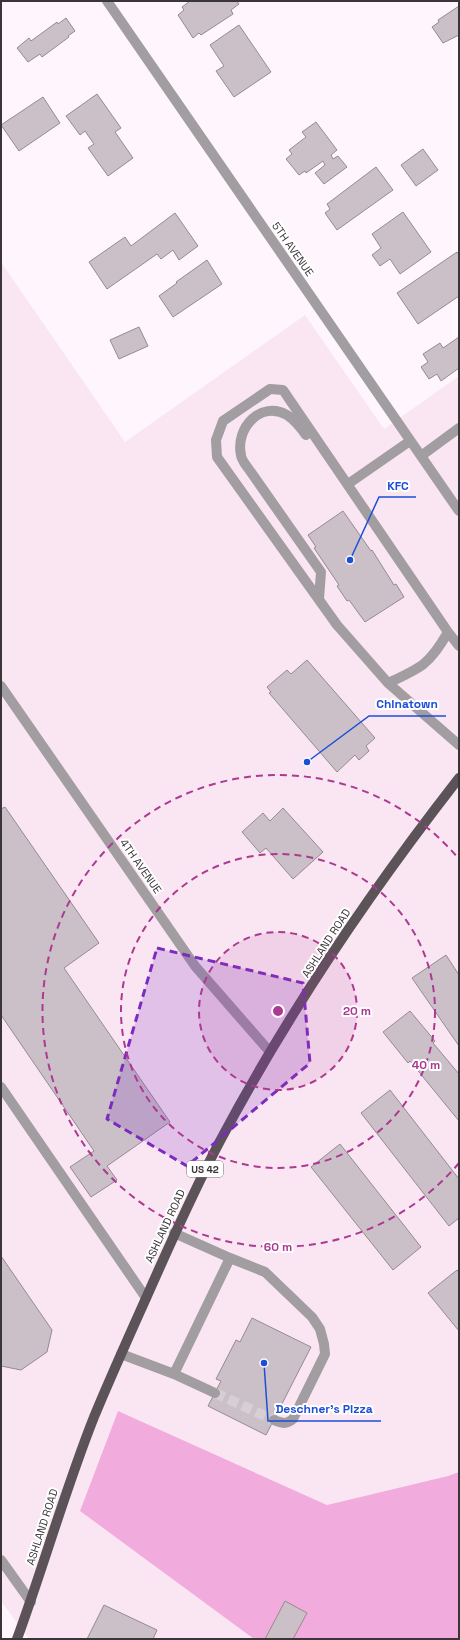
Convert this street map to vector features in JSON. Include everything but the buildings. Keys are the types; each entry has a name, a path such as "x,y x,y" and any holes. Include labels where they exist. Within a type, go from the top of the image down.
{"main road":[{"name":"ASHLAND ROAD","path":"17,1639 70,1481 121,1354 174,1233 220,1141 270,1052 365,905 416,833 459,778"}],"street":[{"name":"5TH AVENUE","path":"107,1 459,511"},
{"path":"459,646 283,390 270,389 223,421 216,440 217,457 337,625 388,683 459,745"},
{"path":"319,600 321,572 241,457 241,434 245,426 254,418 265,412 287,414 299,426 366,524 383,536"},
{"path":"421,456 459,428"},
{"path":"348,484 410,441"},
{"path":"388,683 425,664 437,651 448,632"},
{"name":"4TH AVENUE","path":"1,686 195,966 270,1052"},
{"path":"1,1087 146,1298"},
{"path":"174,1233 265,1272 312,1317 320,1329 325,1354 293,1419 288,1423 282,1424 274,1420"},
{"path":"174,1374 230,1258"},
{"path":"121,1354 174,1374 215,1393"},
{"path":"1,1560 30,1602"}],"highlighted area":[{"path":"157,948 303,983 310,1063 187,1166 107,1119"}],"shaded area":[{"path":"1,262 125,442 305,315 384,429 459,376 459,1472 448,1476 327,1505 118,1411 80,1511 254,1639 29,1639 1,1601"},
{"path":"118,1411 327,1505 448,1476 459,1472 459,1639 254,1639 80,1511"}],"tunnel":[{"path":"215,1393 274,1420"}],"place":[{"name":"KFC","path":"350,560"},
{"name":"Chinatown","path":"307,762"},
{"name":"Deschner's Pizza","path":"264,1363"}]}
